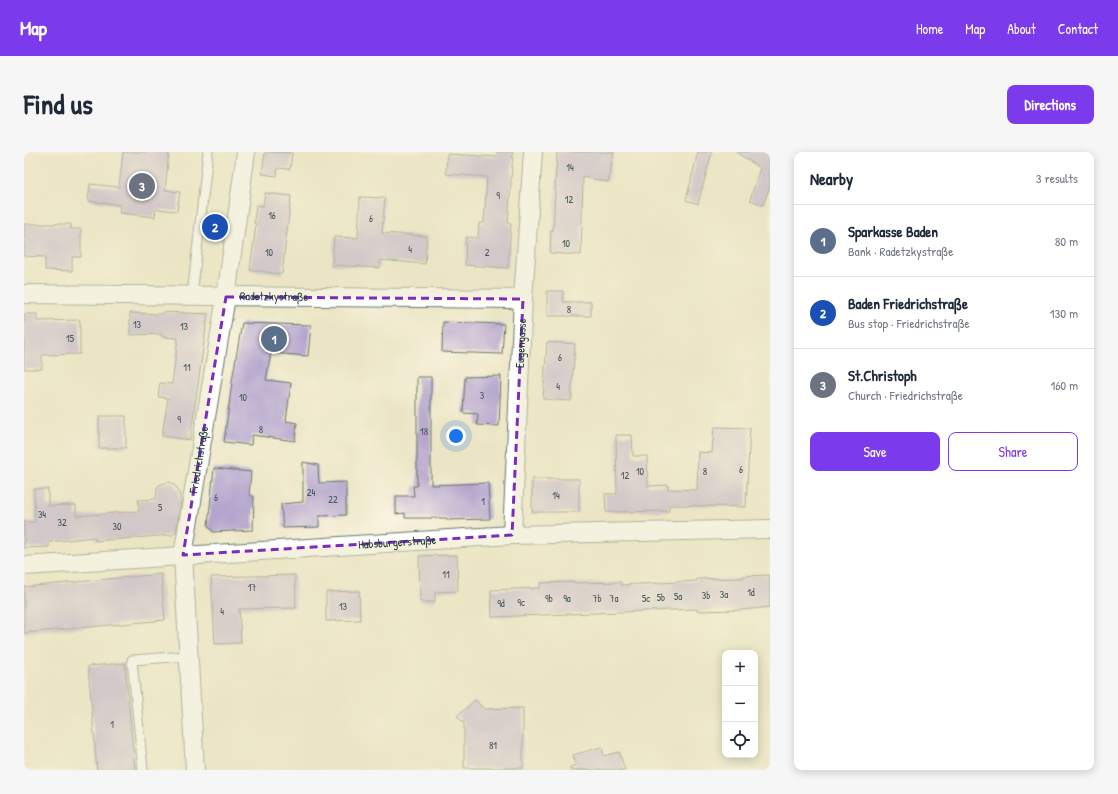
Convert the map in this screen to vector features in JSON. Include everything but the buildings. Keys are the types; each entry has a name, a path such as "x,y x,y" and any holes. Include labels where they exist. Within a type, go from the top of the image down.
{"street":[{"name":"Friedrichstraße","path":"196,770 183,555 226,297 246,152"},
{"name":"Eugengasse","path":"512,535 533,152"},
{"name":"Radetzkystraße","path":"24,294 524,299"},
{"name":"Habsburgerstraße","path":"24,566 512,535 770,529"}],"lane":[{"path":"192,296 208,152"},
{"path":"144,770 132,660 188,656"}],"highlighted area":[{"path":"226,297 523,299 512,535 183,555"}],"place":[{"name":"St.Christoph","path":"142,186"},
{"name":"Baden Friedrichstraße","path":"215,227"},
{"name":"Sparkasse Baden","path":"274,339"}]}
